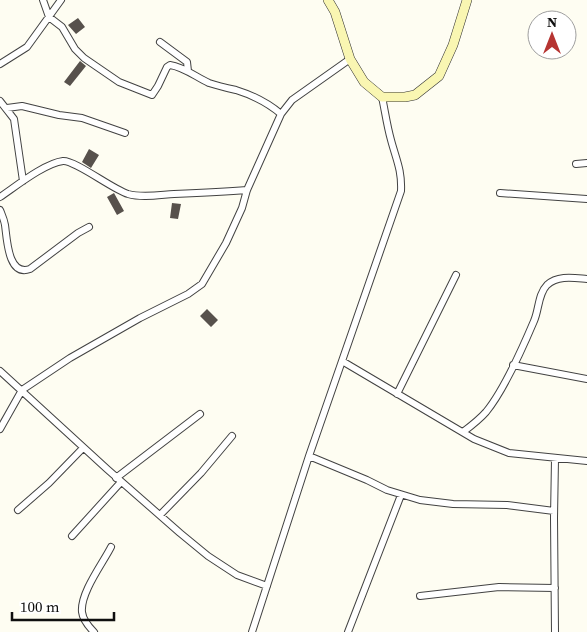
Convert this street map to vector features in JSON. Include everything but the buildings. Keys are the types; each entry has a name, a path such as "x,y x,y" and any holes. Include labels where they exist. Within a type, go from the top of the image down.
{"street":[{"path":"43,0 49,17 62,27 75,49 84,58 119,82 149,94 154,94 170,65 188,71 208,82 236,90 271,106 281,114"},
{"path":"0,54 2,62 27,47 61,0"},
{"path":"260,632 253,630 267,586 309,456 401,191 402,176 399,162 390,140 382,97 364,82 350,60 335,12 328,0"},
{"path":"382,97 405,97 415,94 439,76 453,45 467,0"},
{"path":"160,42 187,62 188,71"},
{"path":"0,429 22,390 70,358 140,318 188,294 202,284 226,243 281,114 292,100 350,60"},
{"path":"2,104 28,107 59,115 82,118 126,132"},
{"path":"2,104 14,118 23,181"},
{"path":"0,197 45,168 63,161 71,162 111,186 129,194 148,196 247,190"},
{"path":"576,164 587,163"},
{"path":"500,193 587,199"},
{"path":"0,210 5,223 8,249 15,266 22,270 30,269 54,253 78,233 89,228"},
{"path":"397,394 456,275"},
{"path":"463,432 486,411 497,395 536,318 542,293 546,285 554,280 566,277 587,279"},
{"path":"342,361 493,448 509,453 587,461"},
{"path":"513,365 587,379"},
{"path":"0,371 118,480 208,556 237,575 267,586"},
{"path":"72,536 118,480 200,414"},
{"path":"160,515 201,473 232,436"},
{"path":"18,510 49,483 83,448"},
{"path":"309,456 401,495 420,500 453,504 507,505 554,512"},
{"path":"555,459 555,632"},
{"path":"348,632 401,495"},
{"path":"94,632 83,618 84,598 112,547"},
{"path":"420,596 499,588 554,588"}]}
